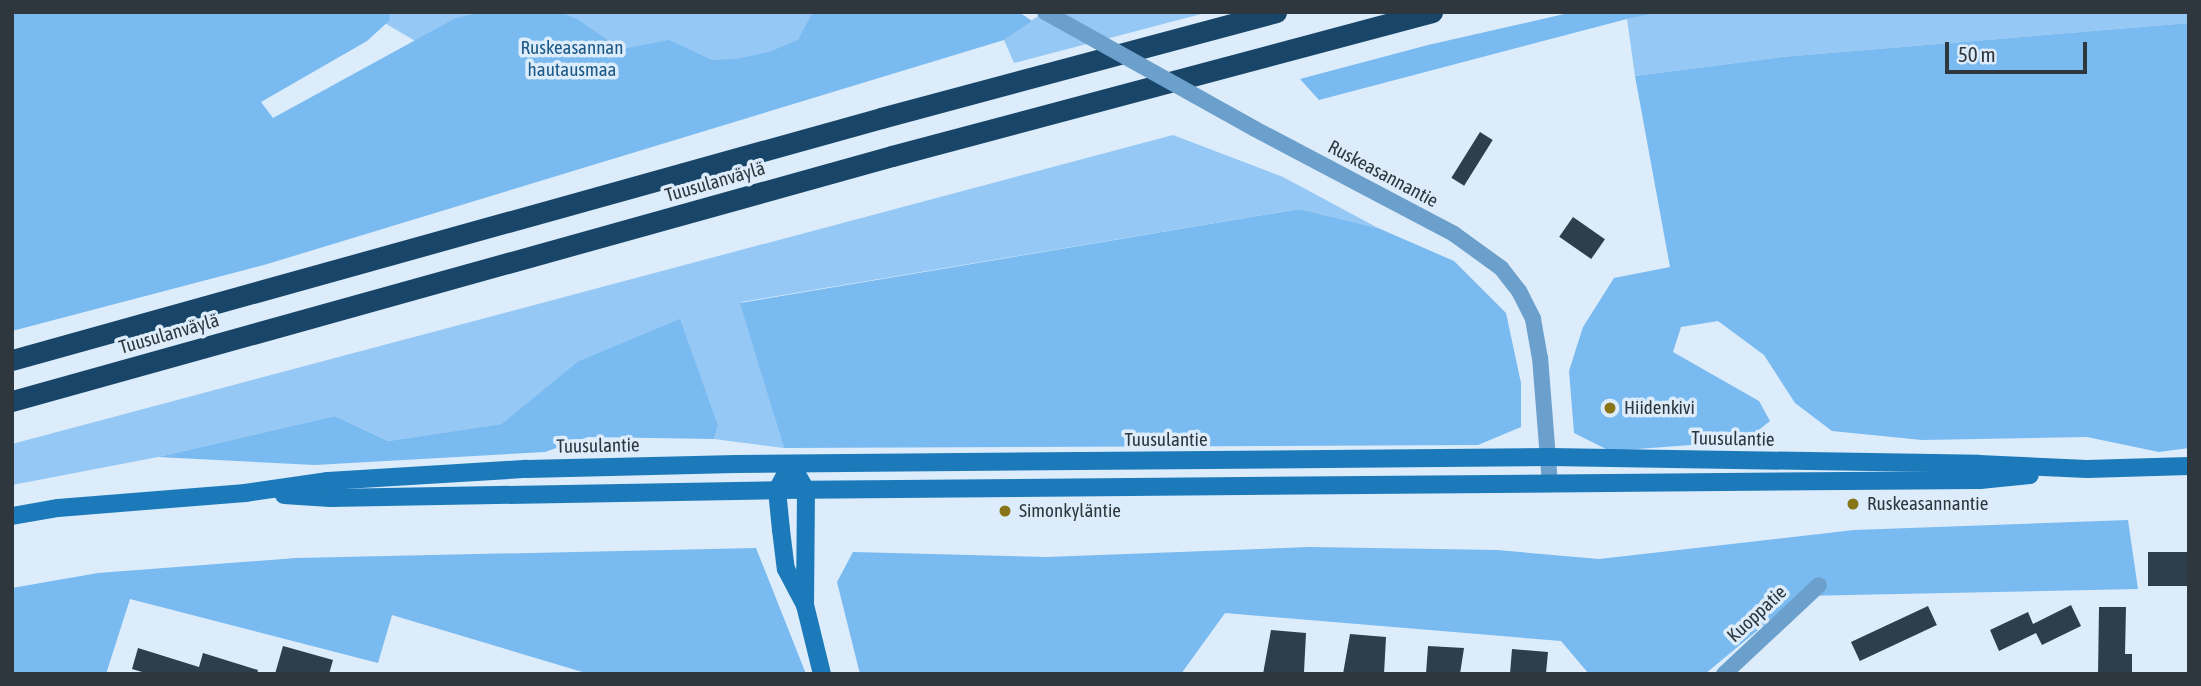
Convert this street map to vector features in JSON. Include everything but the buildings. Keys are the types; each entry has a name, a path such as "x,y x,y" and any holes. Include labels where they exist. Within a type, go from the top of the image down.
{"highway":[{"name":"Tuusulanväylä","path":"12,360 894,114 1276,12"},
{"name":"Tuusulanväylä","path":"12,401 892,156 1432,12"}],"main road":[{"name":"Tuusulantie","path":"12,516 58,508 245,493 328,481 527,469 1549,457 1979,464 2087,469"},
{"path":"791,464 777,490 786,569 805,605 822,674"},
{"path":"791,464 806,490 805,605"},
{"name":"Tuusulantie","path":"245,493 330,498 777,490 1980,480 2087,469 2189,466"}],"street":[{"name":"Ruskeasannantie","path":"1045,12 1255,129 1454,234 1501,268 1519,291 1532,319 1540,358 1550,484"},
{"name":"Kuoppatie","path":"1724,674 1819,585"}],"green space":[{"path":"12,12 389,12 390,20 367,41 261,102 273,118 454,19 481,12 559,12 577,19 609,41 617,50 669,40 712,60 737,59 769,52 798,40 813,12 1019,12 1032,21 1004,40 264,265 12,331"},
{"name":"Ruskeasannan hautausmaa","path":"366,12 848,12 821,54 568,107 456,65"},
{"path":"1044,12 1209,12 1014,63 1004,40"},
{"path":"1573,12 1663,12 1627,19 1319,100 1300,79 1428,45"},
{"path":"1663,12 2189,12 2189,23 1781,57 1635,76 1627,19"},
{"path":"2189,23 2189,448 2159,452 2087,437 1922,440 1832,431 1795,403 1764,355 1718,321 1681,327 1673,352 1759,401 1770,421 1745,441 1610,451 1574,433 1569,371 1583,327 1614,278 1670,267 1635,76 1781,57"},
{"path":"1173,135 1283,177 1378,228 1299,209 741,302 784,448 714,439 718,426 577,362 503,424 388,441 335,416 158,457 12,485 12,444"},
{"path":"1299,209 1378,228 1454,261 1506,313 1521,383 1521,427 1478,445 784,448 740,303"},
{"path":"680,319 718,426 714,439 588,437 545,452 315,465 158,457 335,416 388,441 502,424 577,362"},
{"path":"2128,520 2138,589 1799,596 1705,674 1589,674 1561,641 1225,613 1181,674 860,674 837,582 853,552 1047,557 1310,547 1497,550 1599,559 1854,530"},
{"path":"756,548 806,674 589,674 392,615 378,663 130,599 106,674 12,674 12,588 98,573 296,558"}],"place":[{"name":"Hiidenkivi","path":"1610,408"},
{"name":"Ruskeasannantie","path":"1853,504"},
{"name":"Simonkyläntie","path":"1005,511"}]}
